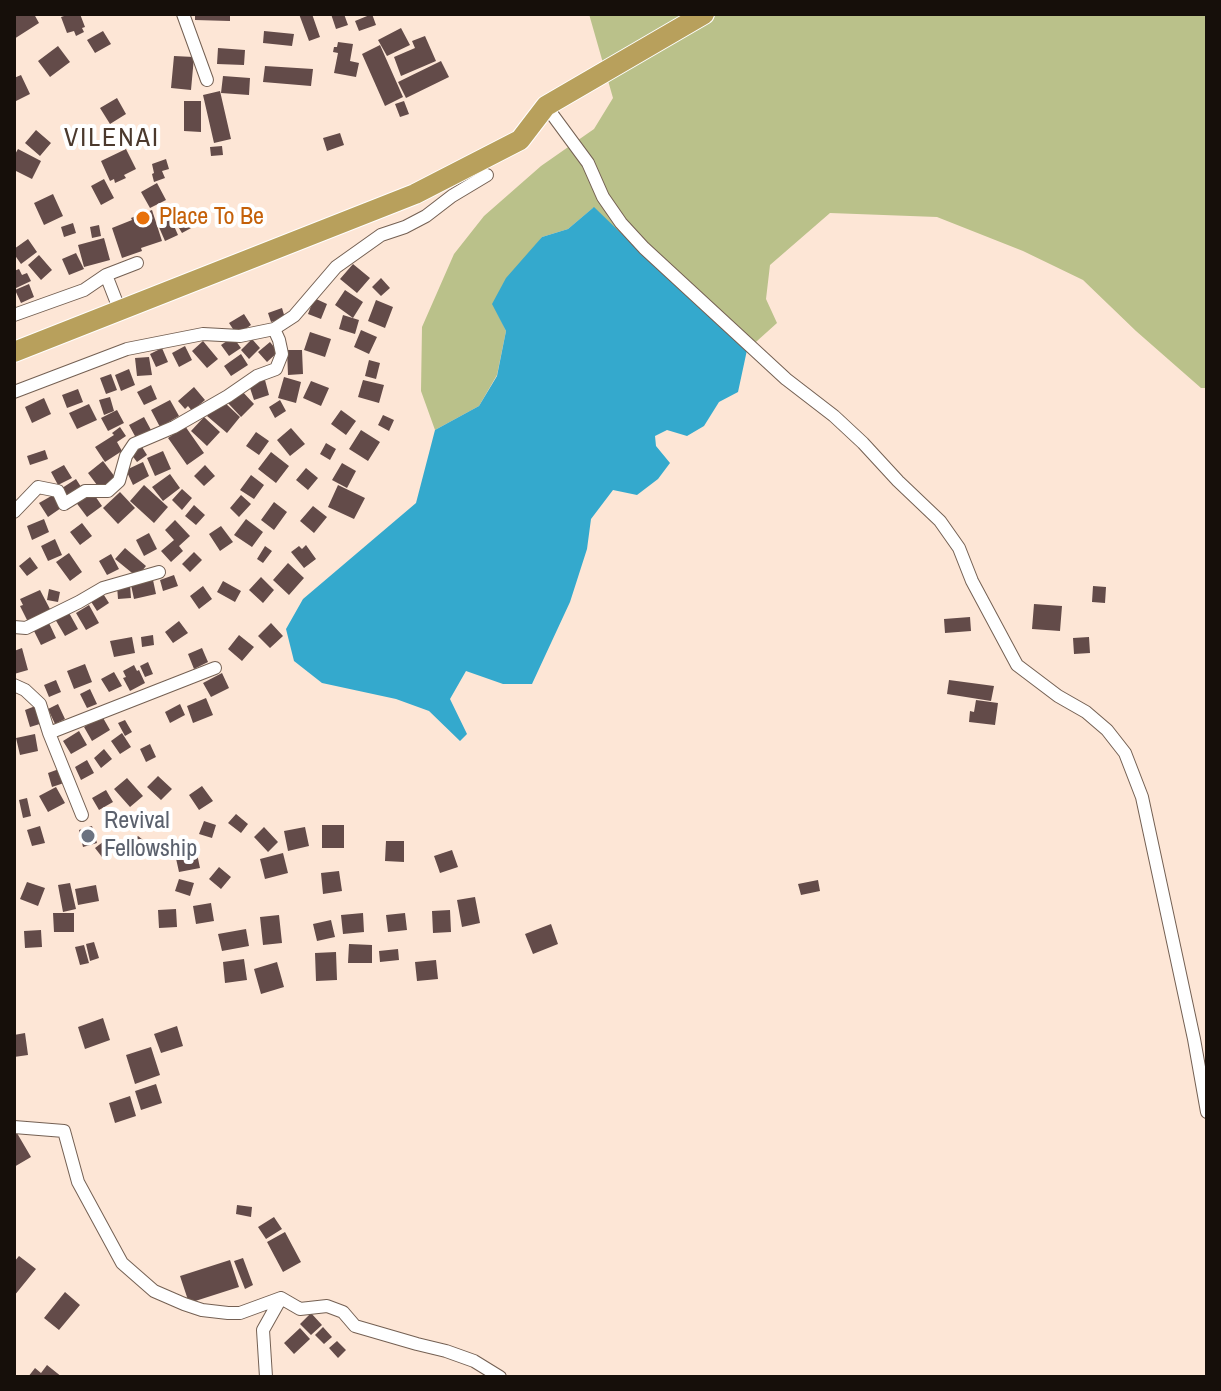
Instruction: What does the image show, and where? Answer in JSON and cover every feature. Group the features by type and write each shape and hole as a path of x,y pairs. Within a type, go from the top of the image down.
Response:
{"highway":[{"path":"14,352 415,194 520,140 546,106 704,14"}],"street":[{"path":"183,14 207,80"},
{"path":"546,106 588,163 603,197 621,223 786,379 863,443 940,521 959,548 972,581 1017,665 1058,696 1086,712 1107,730 1125,753 1142,797 1207,1112"},
{"path":"14,392 127,349 203,334 240,336 274,329 294,316 336,267 381,235 426,216 487,175"},
{"path":"14,315 84,290 106,275 137,263"},
{"path":"106,275 120,311"},
{"path":"14,512 38,487 58,491 64,504 85,491 108,491 119,481 126,456 134,444 174,427 257,376 276,369 282,354 274,329"},
{"path":"14,627 26,628 103,588 159,572"},
{"path":"49,733 215,668"},
{"path":"14,685 25,690 40,704 82,815"},
{"path":"14,1127 64,1131 78,1182 122,1263 154,1291 202,1310 228,1313 250,1310 281,1298"},
{"path":"266,1377 263,1330 281,1298"},
{"path":"281,1298 300,1309 327,1306 343,1312 355,1326 446,1351 474,1361 500,1377"}],"green space":[{"path":"589,14 1205,14 1207,388 1201,388 1083,280 1023,251 937,217 830,213 770,265 766,299 777,323 747,350 724,325 593,208 568,229 542,237 493,304 506,331 497,375 479,406 435,430 421,391 422,327 454,254 484,216 541,166 594,129 613,98"}],"water":[{"path":"594,207 660,271 724,325 747,350 738,392 719,402 704,426 687,436 667,430 655,436 656,446 670,463 658,479 637,495 613,490 591,519 587,549 570,602 532,684 503,684 466,671 450,699 467,734 460,741 429,711 396,699 322,683 294,661 286,629 303,599 416,503 435,430 479,406 497,376 506,331 492,304 506,278 542,237 568,229"}],"building":[{"path":"14,14 34,14 39,23 14,39"},
{"path":"80,14 85,27 82,28 84,32 76,36 74,31 67,33 61,17"},
{"path":"195,14 230,14 230,21 195,20"},
{"path":"299,14 312,14 320,37 309,41"},
{"path":"331,14 344,14 348,25 336,29"},
{"path":"372,14 376,25 359,31 355,21"},
{"path":"401,28 410,45 387,56 378,40"},
{"path":"103,31 111,44 95,53 87,40"},
{"path":"264,31 294,34 292,46 263,43"},
{"path":"425,36 436,61 401,76 394,57 415,48 412,41"},
{"path":"338,42 353,44 350,61 359,63 356,77 334,73 338,53 333,52"},
{"path":"380,45 403,97 385,106 362,54"},
{"path":"58,46 70,62 50,77 38,61"},
{"path":"218,48 245,50 244,65 217,64"},
{"path":"174,56 194,57 191,90 171,88"},
{"path":"441,61 449,77 406,98 398,82"},
{"path":"265,66 313,69 311,86 263,82"},
{"path":"21,75 30,94 14,102 14,78"},
{"path":"223,76 250,78 249,95 221,93"},
{"path":"220,91 231,139 214,143 203,95"},
{"path":"117,98 126,114 110,124 100,108"},
{"path":"184,101 201,101 201,132 184,131"},
{"path":"404,101 409,114 400,117 395,104"},
{"path":"36,130 51,143 40,156 25,143"},
{"path":"340,133 344,145 327,151 323,138"},
{"path":"222,146 223,155 211,156 210,147"},
{"path":"18,149 41,161 32,179 14,170 14,156"},
{"path":"126,149 136,169 124,175 126,178 115,183 114,179 110,181 101,161"},
{"path":"166,159 169,169 162,171 165,178 154,182 152,164"},
{"path":"104,179 114,198 101,205 91,186"},
{"path":"157,183 166,200 150,208 141,192"},
{"path":"53,194 63,216 44,225 34,203"},
{"path":"152,210 162,241 122,258 112,228"},
{"path":"190,211 196,219 190,222 193,227 182,233 174,220"},
{"path":"171,219 178,235 165,241 158,225"},
{"path":"73,223 76,233 64,237 61,227"},
{"path":"99,225 101,236 92,238 90,227"},
{"path":"104,238 110,260 84,267 78,245"},
{"path":"28,239 37,252 21,264 14,249"},
{"path":"76,253 84,269 69,275 62,259"},
{"path":"39,255 52,270 41,280 28,265"},
{"path":"353,264 370,278 357,293 340,279"},
{"path":"19,269 22,275 27,273 31,281 14,289 14,271"},
{"path":"381,278 390,288 381,296 372,287"},
{"path":"29,284 34,297 21,303 15,290"},
{"path":"345,290 363,302 353,318 335,305"},
{"path":"314,298 327,304 321,319 308,314"},
{"path":"376,300 393,307 385,328 368,321"},
{"path":"282,308 285,318 271,322 268,313"},
{"path":"244,314 251,325 237,335 229,323"},
{"path":"343,315 359,320 355,334 339,329"},
{"path":"361,330 377,337 369,354 354,347"},
{"path":"310,332 331,339 325,357 304,350"},
{"path":"233,337 241,348 229,356 221,345"},
{"path":"252,339 260,348 249,359 241,350"},
{"path":"203,341 218,359 207,368 192,351"},
{"path":"270,342 278,352 267,362 258,352"},
{"path":"185,346 192,360 179,367 172,353"},
{"path":"162,348 168,362 156,367 150,354"},
{"path":"287,350 302,350 303,374 288,375"},
{"path":"241,354 248,365 231,376 224,366"},
{"path":"149,357 152,375 137,376 135,358"},
{"path":"369,360 380,363 376,379 365,376"},
{"path":"129,369 135,385 121,391 115,375"},
{"path":"111,374 117,390 106,394 100,378"},
{"path":"284,377 301,382 296,403 278,398"},
{"path":"265,380 269,395 254,400 249,385"},
{"path":"363,380 384,385 379,403 358,397"},
{"path":"311,381 329,388 321,406 303,398"},
{"path":"151,385 157,399 144,405 137,392"},
{"path":"194,387 205,400 192,411 188,406 185,409 178,401"},
{"path":"78,389 83,402 67,408 62,395"},
{"path":"240,389 254,404 241,417 227,402"},
{"path":"110,397 114,411 104,415 99,400"},
{"path":"44,398 51,414 32,423 25,407"},
{"path":"170,400 179,416 160,427 151,410"},
{"path":"222,400 240,417 227,433 207,416"},
{"path":"280,400 286,411 275,418 269,407"},
{"path":"89,404 97,420 77,429 69,413"},
{"path":"117,410 124,423 108,431 101,418"},
{"path":"341,410 356,421 346,435 331,424"},
{"path":"383,415 394,420 389,431 378,425"},
{"path":"144,417 151,430 136,438 129,425"},
{"path":"204,417 220,432 207,446 191,431"},
{"path":"185,426 204,453 187,465 168,438"},
{"path":"120,427 126,436 117,442 122,451 105,462 95,447 114,435 112,433"},
{"path":"291,428 305,444 290,456 277,440"},
{"path":"361,430 380,442 368,461 349,449"},
{"path":"256,432 269,441 259,455 246,446"},
{"path":"326,443 336,449 330,460 320,454"},
{"path":"142,447 147,455 137,462 131,454"},
{"path":"45,450 48,459 30,465 27,456"},
{"path":"163,451 171,469 155,476 147,458"},
{"path":"271,452 289,466 276,483 258,469"},
{"path":"103,461 115,477 100,489 88,473"},
{"path":"143,462 149,476 133,485 126,470"},
{"path":"342,463 356,471 347,488 332,480"},
{"path":"64,465 72,478 58,485 51,472"},
{"path":"205,465 215,476 204,486 194,476"},
{"path":"306,468 318,478 308,490 296,480"},
{"path":"170,474 180,488 163,501 152,487"},
{"path":"251,475 264,485 254,499 240,490"},
{"path":"76,479 83,490 66,501 59,490"},
{"path":"144,485 168,507 154,523 130,501"},
{"path":"338,485 365,498 354,519 328,507"},
{"path":"182,489 192,498 182,510 172,500"},
{"path":"120,492 135,508 118,524 103,508"},
{"path":"93,493 102,506 87,517 75,501"},
{"path":"53,495 61,508 48,517 39,503"},
{"path":"241,495 251,504 239,517 230,508"},
{"path":"274,502 287,512 274,530 261,520"},
{"path":"194,505 205,515 196,525 185,516"},
{"path":"313,506 327,517 314,533 300,521"},
{"path":"44,519 49,532 32,540 27,526"},
{"path":"246,519 263,532 252,547 234,535"},
{"path":"175,520 190,536 179,546 183,551 171,562 161,551 174,540 165,530"},
{"path":"82,523 92,536 80,545 70,532"},
{"path":"221,526 233,542 220,551 209,534"},
{"path":"149,533 157,549 144,556 136,540"},
{"path":"55,539 62,555 48,561 41,546"},
{"path":"306,545 316,559 304,568 291,552"},
{"path":"265,546 272,551 263,563 257,559"},
{"path":"125,548 146,566 137,577 115,559"},
{"path":"194,552 202,560 190,572 182,564"},
{"path":"69,553 82,572 70,581 56,562"},
{"path":"111,554 119,569 107,575 99,561"},
{"path":"30,557 38,568 27,576 19,566"},
{"path":"288,563 304,578 289,595 273,580"},
{"path":"174,575 178,586 163,591 160,580"},
{"path":"261,577 274,590 263,603 249,590"},
{"path":"153,580 156,594 134,599 131,585"},
{"path":"223,581 241,591 235,602 217,592"},
{"path":"130,585 131,598 118,599 117,586"},
{"path":"203,586 212,599 199,609 190,596"},
{"path":"1093,586 1106,587 1105,603 1092,602"},
{"path":"49,589 60,592 58,602 47,600"},
{"path":"40,590 51,611 28,622 20,599"},
{"path":"102,592 109,603 97,611 90,600"},
{"path":"1034,604 1062,606 1060,631 1032,629"},
{"path":"89,605 99,623 86,630 76,613"},
{"path":"68,611 78,629 65,636 55,619"},
{"path":"970,617 971,631 945,633 944,619"},
{"path":"179,621 188,633 173,643 165,632"},
{"path":"49,623 56,638 41,645 34,631"},
{"path":"271,623 283,636 270,648 258,636"},
{"path":"153,635 154,645 142,647 141,637"},
{"path":"239,635 254,647 242,661 228,649"},
{"path":"132,637 135,653 114,657 110,641"},
{"path":"1089,637 1090,653 1074,654 1073,638"},
{"path":"22,648 28,670 14,674 14,651"},
{"path":"202,648 208,662 194,669 188,654"},
{"path":"148,662 153,674 145,677 140,666"},
{"path":"85,664 92,682 74,689 67,671"},
{"path":"134,665 145,683 130,691 123,671"},
{"path":"114,672 122,686 109,692 101,679"},
{"path":"222,673 229,688 211,697 203,683"},
{"path":"56,680 61,692 49,697 44,685"},
{"path":"949,680 994,686 991,701 947,694"},
{"path":"90,689 97,704 87,708 80,694"},
{"path":"206,698 213,715 193,723 187,706"},
{"path":"976,700 998,703 995,725 969,722"},
{"path":"58,704 65,719 55,724 48,709"},
{"path":"180,704 185,715 170,723 165,712"},
{"path":"38,705 43,723 30,727 25,710"},
{"path":"102,716 110,730 92,741 84,727"},
{"path":"125,720 132,732 125,736 118,723"},
{"path":"79,731 87,745 71,754 63,741"},
{"path":"122,733 131,747 120,754 111,741"},
{"path":"35,734 38,751 20,755 16,738"},
{"path":"150,744 156,757 146,762 140,749"},
{"path":"104,749 112,759 101,768 94,758"},
{"path":"87,760 94,773 81,780 75,767"},
{"path":"59,769 64,783 52,787 48,773"},
{"path":"158,776 172,789 161,800 147,787"},
{"path":"127,778 143,796 130,807 114,789"},
{"path":"202,786 213,801 199,810 189,795"},
{"path":"56,787 65,803 48,812 39,796"},
{"path":"106,790 113,802 99,810 92,798"},
{"path":"27,798 31,816 23,818 19,800"},
{"path":"236,814 248,824 241,833 228,823"},
{"path":"165,816 167,826 155,828 153,818"},
{"path":"204,821 216,825 212,838 199,834"},
{"path":"322,825 344,825 344,848 322,848"},
{"path":"40,826 45,843 32,846 27,830"},
{"name":"Revival Fellowship","path":"92,826 97,843 83,847 79,830"},
{"path":"264,827 278,842 268,852 254,837"},
{"path":"305,827 309,846 288,851 284,831"},
{"path":"138,836 152,847 142,859 129,847"},
{"path":"108,838 115,846 102,857 95,848"},
{"path":"386,841 404,841 404,862 385,861"},
{"path":"196,849 200,868 179,872 175,854"},
{"path":"452,850 458,867 440,873 434,856"},
{"path":"283,853 288,873 265,879 260,859"},
{"path":"219,867 231,877 221,889 209,879"},
{"path":"339,871 342,891 323,894 321,873"},
{"path":"179,879 194,883 190,896 175,891"},
{"path":"818,880 820,891 801,895 798,884"},
{"path":"27,882 45,888 38,906 20,899"},
{"path":"70,883 76,909 63,912 58,885"},
{"path":"96,885 99,901 78,905 75,889"},
{"path":"475,897 480,923 462,927 457,900"},
{"path":"211,903 214,921 196,924 193,906"},
{"path":"176,909 177,927 159,928 158,910"},
{"path":"450,910 451,932 433,933 432,911"},
{"path":"53,913 74,913 74,932 54,932"},
{"path":"363,913 364,932 343,934 341,915"},
{"path":"405,913 407,930 388,932 386,915"},
{"path":"279,915 282,943 263,945 260,917"},
{"path":"331,920 335,937 317,941 313,924"},
{"path":"551,924 558,944 533,954 525,934"},
{"path":"246,929 249,946 222,951 218,934"},
{"path":"41,930 42,947 25,948 24,931"},
{"path":"94,942 99,958 90,961 86,944"},
{"path":"349,944 372,945 372,963 348,963"},
{"path":"84,945 89,963 80,965 75,947"},
{"path":"398,949 399,960 380,962 379,951"},
{"path":"336,952 337,980 316,981 315,953"},
{"path":"244,959 247,980 225,983 223,962"},
{"path":"436,960 438,979 417,981 415,962"},
{"path":"277,962 284,987 261,994 254,969"},
{"path":"103,1018 110,1040 85,1049 78,1027"},
{"path":"177,1026 183,1046 161,1053 154,1034"},
{"path":"25,1033 28,1055 14,1057 14,1035"},
{"path":"151,1047 160,1075 135,1084 126,1055"},
{"path":"156,1084 162,1103 141,1110 135,1091"},
{"path":"130,1096 136,1116 115,1123 109,1103"},
{"path":"14,1128 31,1157 14,1167"},
{"path":"237,1205 252,1207 251,1217 236,1214"},
{"path":"274,1217 282,1229 266,1239 258,1227"},
{"path":"285,1232 301,1262 283,1272 267,1242"},
{"path":"19,1256 36,1269 14,1296 14,1262"},
{"path":"243,1258 253,1285 245,1289 234,1261"},
{"path":"230,1260 239,1287 189,1303 180,1276"},
{"path":"65,1292 80,1305 59,1330 44,1318"},
{"path":"311,1313 322,1325 311,1335 300,1324"},
{"path":"323,1327 332,1337 324,1344 315,1335"},
{"path":"300,1328 310,1339 294,1354 284,1343"},
{"path":"337,1341 346,1350 338,1358 329,1348"},
{"path":"47,1365 62,1377 28,1377 35,1368 41,1373"}],"place":[{"name":"Place To Be","path":"143,218"},
{"name":"Revival Fellowship","path":"88,836"}],"district":[{"name":"VILENAI","path":"112,139"}]}
